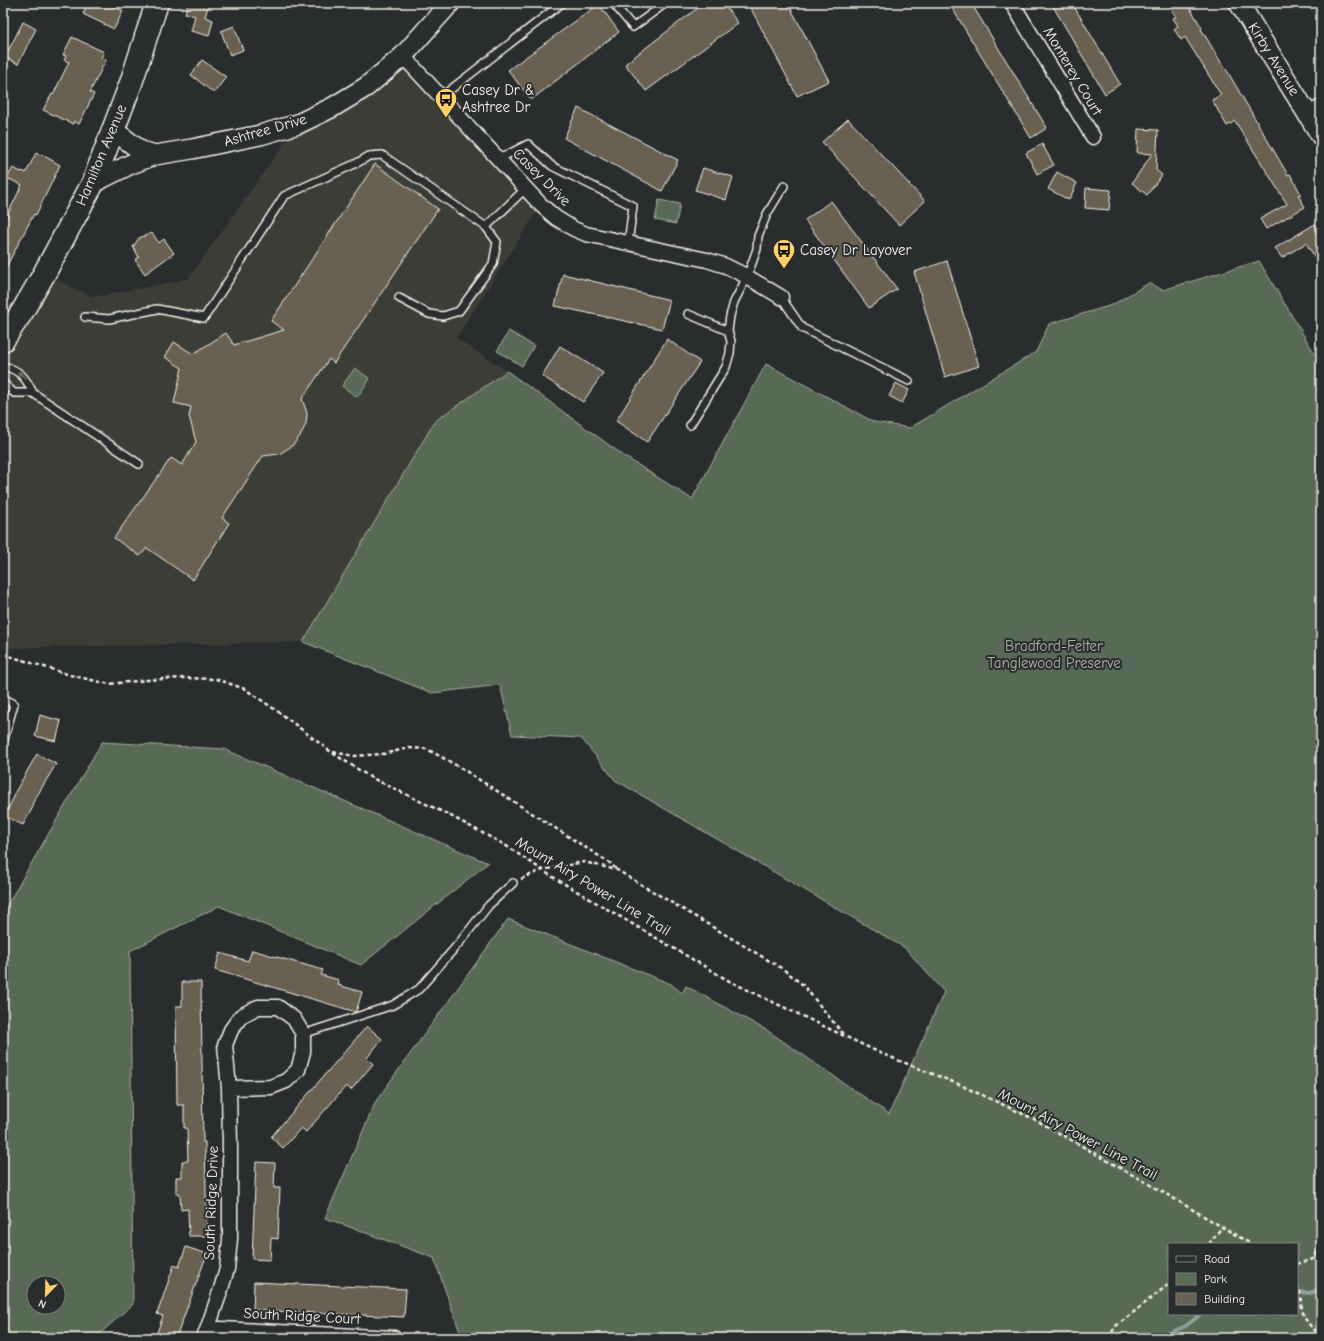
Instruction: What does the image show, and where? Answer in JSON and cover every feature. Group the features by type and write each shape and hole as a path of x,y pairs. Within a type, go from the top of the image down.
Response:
{"main road":[{"name":"Hamilton Avenue","path":"3,340 22,312 44,274 93,183 112,129 131,83 156,3"}],"street":[{"name":"Ashtree Drive","path":"93,183 132,164 156,155 260,135 298,124 333,107 366,86 404,56 450,3"},
{"name":"Monterey Court","path":"1012,3 1093,137"},
{"name":"Kirby Avenue","path":"1239,3 1315,111 1321,136"},
{"name":"Casey Drive","path":"404,56 541,205 556,218 574,228 599,237 707,260 726,266 781,297"},
{"path":"112,129 141,151 156,155"},
{"name":"South Ridge Drive","path":"205,1334 227,1269 230,1239 229,1088 225,1045 231,1030 241,1016 258,1008 278,1007 294,1019 303,1034"},
{"path":"229,1088 271,1087 286,1081 298,1070 303,1052 303,1034"},
{"name":"South Ridge Court","path":"205,1334 221,1329 395,1338"}],"lane":[{"path":"441,97 562,3"},
{"path":"613,3 633,27 666,3"},
{"path":"499,159 528,144 552,166 633,206 628,244"},
{"path":"85,317 109,319 157,309 204,318 284,196 357,163 369,156 382,155 486,227 497,242 493,264 459,311 443,316 429,314 399,298"},
{"path":"690,425 726,367 730,353 731,341 728,331 734,302 747,277 757,249 758,236 767,214 784,186"},
{"path":"486,227 526,188"},
{"path":"781,297 802,328 909,381"},
{"path":"688,314 728,331"},
{"path":"3,366 14,368 27,379 33,393"},
{"path":"3,383 14,392 33,393 139,464"},
{"path":"3,698 14,704 3,743"},
{"path":"303,1034 393,1005 419,989 460,942 489,905 513,883"}],"path":[{"name":"Mount Airy Power Line Trail","path":"3,654 70,675 109,684 182,678 216,679 245,689 280,713 331,752 370,777 447,814 505,845 542,870 731,982 880,1053 958,1084 1034,1119 1249,1243"},
{"name":"Mount Airy Power Line Trail","path":"331,752 354,756 383,754 409,748 428,749 560,830 610,863 617,870 783,969 803,985 845,1036"},
{"path":"513,883 542,870 584,862 617,870"},
{"path":"1210,1243 1222,1227"},
{"path":"1298,1264 1313,1259 1321,1248"},
{"path":"1108,1338 1116,1326 1168,1285"},
{"path":"1298,1286 1301,1292 1303,1313 1310,1327 1321,1335"}],"shaded area":[{"path":"403,56 541,205 456,338 507,371 435,421 303,642 3,648 3,340 44,274 93,297 188,279 298,124"}],"green space":[{"path":"659,200 680,204 676,224 655,220"},
{"name":"Bradford-Felter Tanglewood Preserve","path":"1259,261 1321,364 1321,1338 462,1338 434,1258 325,1218 376,1101 508,919 671,984 682,993 686,986 768,1031 889,1114 944,992 905,948 615,780 581,738 512,735 500,685 432,693 303,642 435,421 507,371 627,458 692,499 766,364 874,422 910,428 1036,352 1049,324 1112,305 1149,283 1163,290"},
{"path":"509,331 534,346 522,366 497,351"},
{"path":"355,368 370,379 357,397 342,386"},
{"path":"102,742 224,749 488,863 361,965 219,906 130,951 133,1304 95,1338 3,1338 3,912"}],"building":[{"path":"88,3 106,3 123,11 114,29 83,14"},
{"path":"188,3 209,3 205,17 213,20 209,36 191,31 195,16 185,13"},
{"path":"704,3 723,3 738,23 646,91 625,64"},
{"path":"748,3 788,3 829,81 797,96"},
{"path":"949,3 971,3 1047,128 1031,138"},
{"path":"1051,3 1072,3 1120,84 1105,94"},
{"path":"1168,3 1187,3 1288,175 1290,174 1301,194 1298,195 1305,207 1266,229 1260,219 1287,204 1235,121 1227,126 1212,100 1221,95 1185,37 1181,40 1174,29 1178,26 1173,18 1176,17"},
{"path":"599,4 619,32 531,100 508,70"},
{"path":"23,22 36,29 18,64 5,57"},
{"path":"234,26 243,50 230,55 221,31"},
{"path":"72,37 104,52 101,58 106,60 90,92 94,94 79,124 74,121 73,124 43,110 52,94 53,95 69,62 64,60 66,56 63,55"},
{"path":"202,60 226,77 214,93 191,75"},
{"path":"578,108 678,160 662,191 564,138"},
{"path":"848,119 925,201 899,225 822,142"},
{"path":"1138,129 1158,130 1156,170 1162,175 1147,195 1132,183 1152,154 1137,153"},
{"path":"1042,144 1054,165 1037,174 1026,153"},
{"path":"36,153 41,154 60,165 36,215 34,214 3,273 3,224 22,185 7,178 13,168 26,173"},
{"path":"375,164 438,209 334,363 329,359 302,399 307,413 306,424 300,436 292,446 279,454 263,456 222,518 229,523 193,580 147,548 140,556 114,538 171,458 182,465 196,442 189,416 191,407 174,403 182,368 165,357 174,342 193,354 226,333 234,345 284,330 271,321"},
{"path":"703,168 733,177 726,200 695,190"},
{"path":"1057,172 1077,183 1069,200 1048,189"},
{"path":"1086,188 1111,190 1109,210 1085,208"},
{"path":"831,201 897,289 869,308 805,220"},
{"path":"1315,224 1321,235 1321,267 1306,243 1282,258 1275,248"},
{"path":"152,233 159,243 164,239 174,253 145,274 135,260 139,257 133,247 139,238"},
{"path":"947,261 979,366 945,377 914,272"},
{"path":"563,274 670,300 662,329 555,306"},
{"path":"667,339 700,362 647,442 616,421"},
{"path":"560,346 603,373 583,402 542,376"},
{"path":"896,383 909,390 902,403 889,396"},
{"path":"40,715 61,721 56,741 35,736"},
{"path":"37,754 56,764 32,804 34,805 23,825 4,816 15,795 14,794"},
{"path":"252,950 323,970 321,975 339,980 338,985 362,992 356,1012 215,970 220,953 248,961"},
{"path":"182,982 201,982 203,1142 205,1142 207,1236 189,1236 188,1209 181,1210 180,1194 176,1194 176,1177 182,1177 182,1161 188,1161 187,1128 184,1128 184,1105 177,1105 176,1006 182,1006"},
{"path":"367,1026 382,1039 367,1058 373,1064 351,1090 346,1086 306,1132 301,1128 283,1148 271,1137"},
{"path":"256,1162 275,1163 274,1188 280,1188 278,1239 271,1238 270,1260 252,1259"},
{"path":"186,1247 207,1254 176,1338 155,1338 163,1316 157,1314 174,1265 179,1267"},
{"path":"254,1282 406,1289 404,1317 253,1310"}],"waterway":[{"path":"1298,1292 1310,1293 1321,1289"},
{"path":"1157,1338 1186,1326 1200,1315"}],"place":[{"name":"Casey Dr & Ashtree Dr","path":"446,118"},
{"name":"Casey Dr Layover","path":"784,270"}]}
